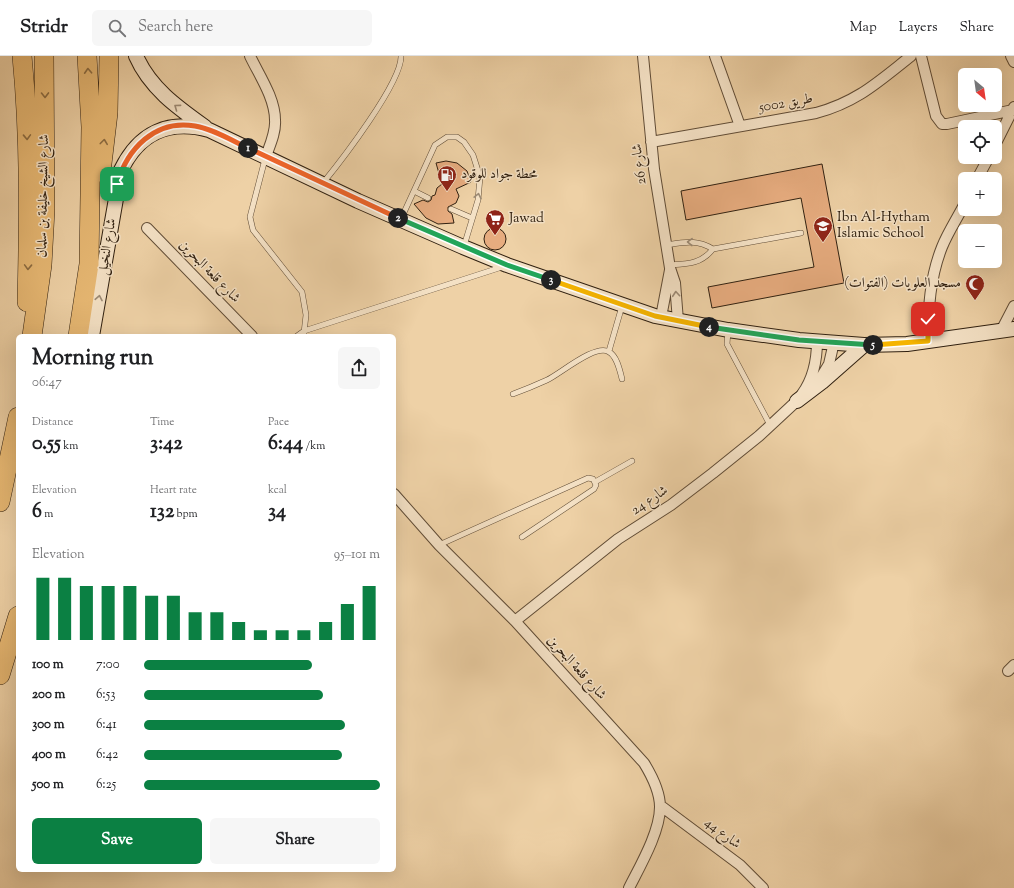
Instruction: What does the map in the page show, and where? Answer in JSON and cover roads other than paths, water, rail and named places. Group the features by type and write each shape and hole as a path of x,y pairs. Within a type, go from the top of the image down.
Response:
{"highway":[{"path":"22,56 26,91 30,212 26,334"},
{"name":"شارع الشيخ خليفة بن سلمان","path":"32,334 42,265 45,210 44,56"},
{"path":"87,56 91,127 89,264"},
{"path":"78,334 89,264 108,113 109,56"},
{"path":"0,502 16,426"},
{"path":"0,675 16,623"}],"street":[{"name":"شارع النخيل","path":"136,56 153,85 171,103 209,130"},
{"path":"250,56 274,107 276,120 274,133 266,156"},
{"name":"شارع 26","path":"643,56 656,183 670,266 675,283 678,321"},
{"path":"716,56 740,126"},
{"name":"طريق 5002","path":"651,142 816,113 835,108 853,100 869,90 911,56"},
{"path":"921,56 936,116 942,124 1013,109"},
{"path":"1011,56 1014,62"},
{"path":"1002,131 1013,109"},
{"name":"شارع النخيل","path":"92,334 117,184 128,157 137,145 149,135 163,129 178,126 194,126 209,130 401,220 507,265 661,317 728,330 864,345 928,341 1008,330"},
{"path":"928,341 929,300 937,264 943,246 958,216"},
{"name":"شارع قلعة البحرين","path":"147,228 250,334"},
{"name":"شارع 26","path":"661,317 670,266"},
{"path":"1008,330 1014,306"},
{"name":"شارع 24","path":"797,401 810,379 817,354 817,341"},
{"name":"شارع 24","path":"515,621 618,539 671,505 713,473 770,425 797,401 825,372 829,364 834,342"},
{"path":"797,401 822,382 864,345"},
{"name":"شارع قلعة البحرين","path":"396,496 439,545 515,621 644,763 656,788 660,806 659,818 653,836 629,888"},
{"name":"شارع 44","path":"660,806 740,865 763,888"}],"lane":[{"path":"322,184 352,146 390,87 398,70 401,56"},
{"path":"401,220 438,141 447,137 461,139 473,155 480,177 480,189 463,247"},
{"path":"266,156 250,217 253,230 302,292 306,316 304,334 507,265"},
{"path":"414,191 428,198"},
{"path":"451,208 472,218"},
{"path":"670,266 697,262 703,259 713,249 801,233"},
{"path":"666,244 692,241 699,242 713,249"},
{"path":"609,351 623,304"},
{"path":"728,330 726,337 727,344 770,425"},
{"path":"513,394 547,380 600,350 609,351 615,359 622,379"},
{"path":"595,482 632,461"},
{"path":"439,545 588,478 593,479 595,482"},
{"path":"522,537 594,489 596,485 595,482"}],"place":[{"name":"محطة جواد للوقود","path":"447,192"},
{"name":"Jawad","path":"495,236"},
{"name":"Ibn Al-Hytham Islamic School","path":"823,243"},
{"name":"مسجد العلويات (الفتوات)","path":"975,301"}]}
